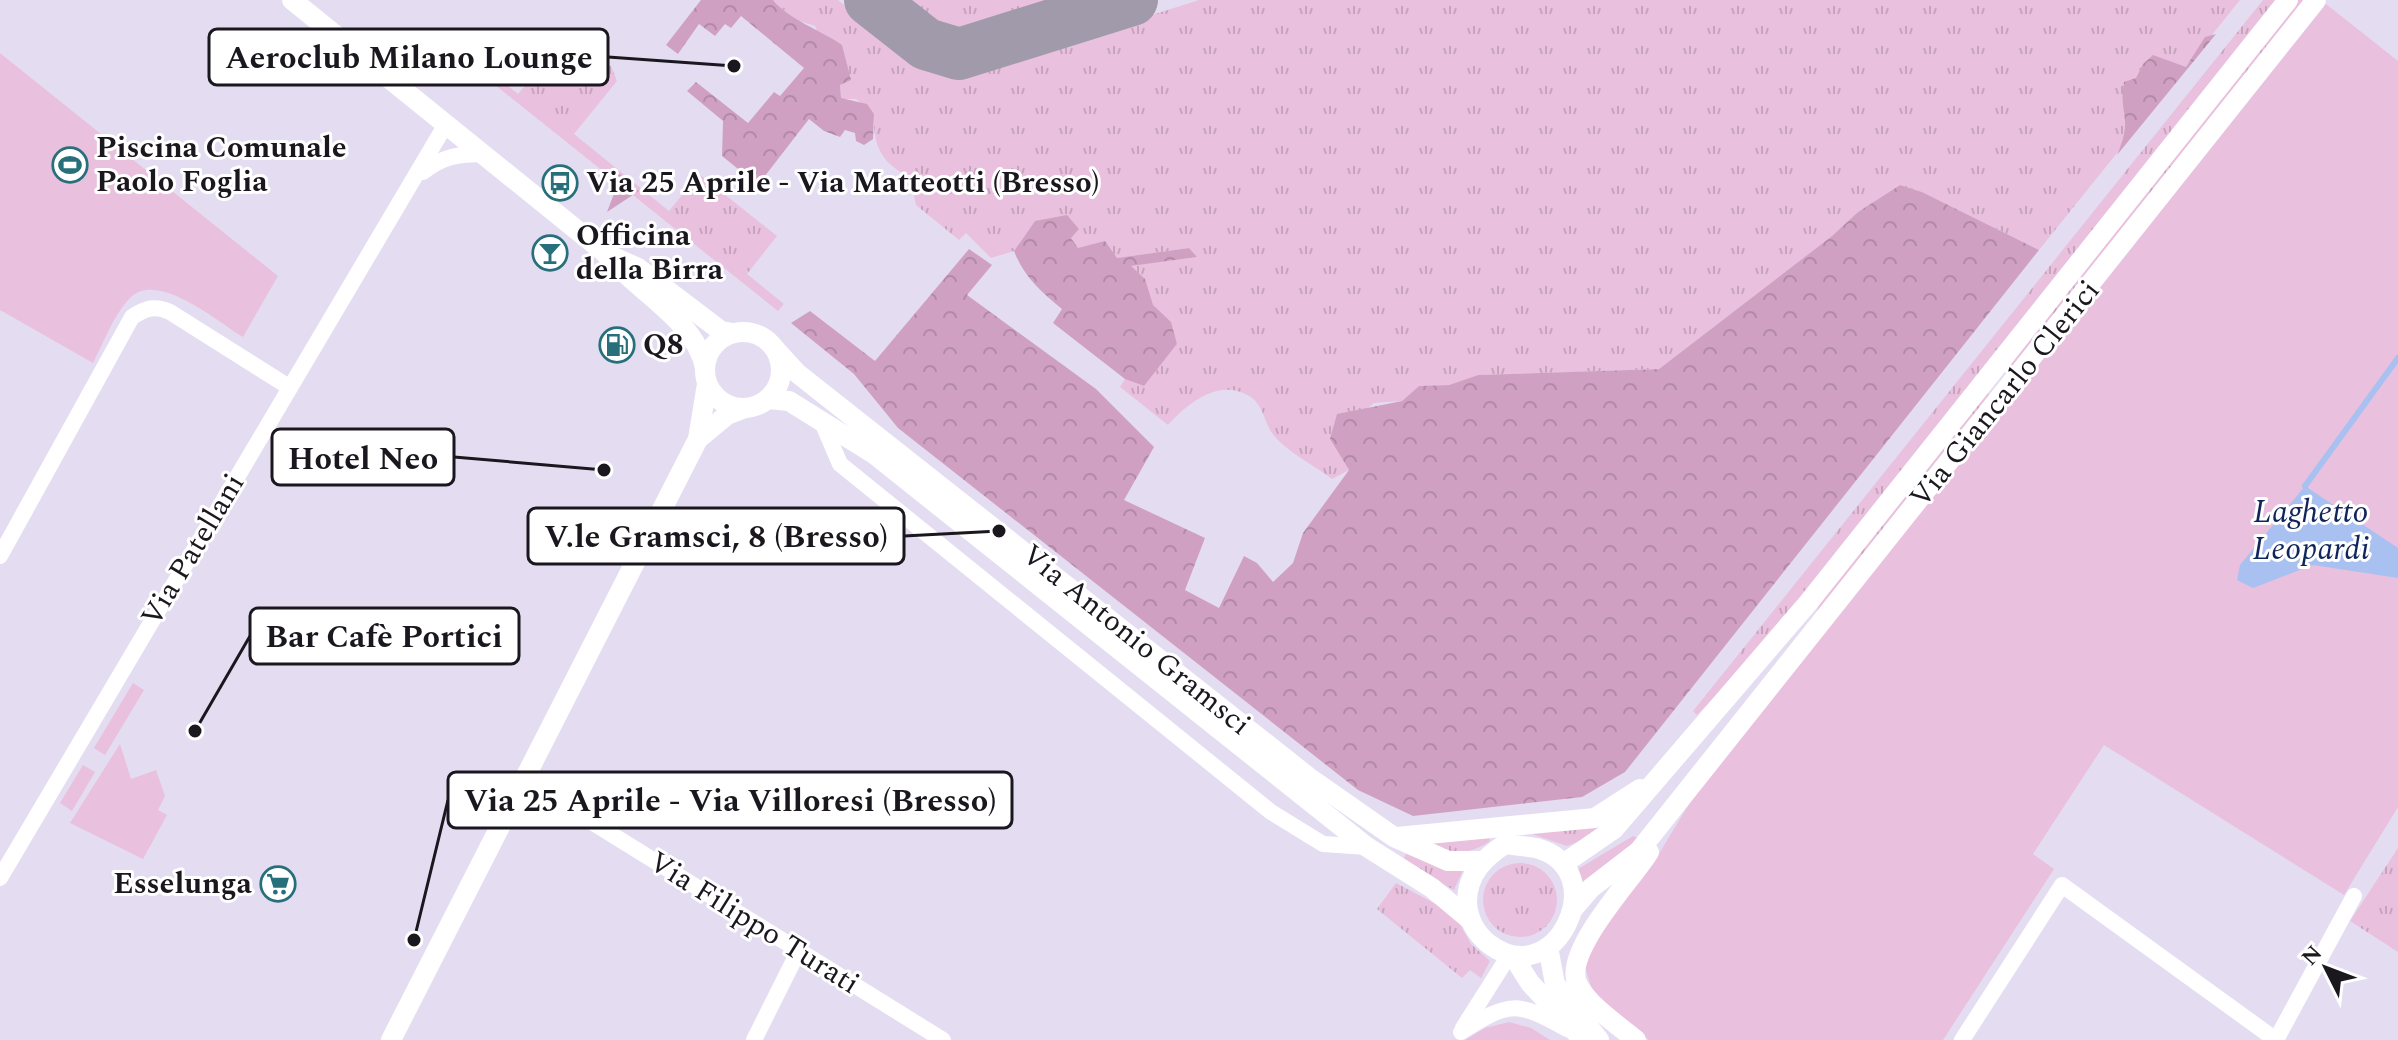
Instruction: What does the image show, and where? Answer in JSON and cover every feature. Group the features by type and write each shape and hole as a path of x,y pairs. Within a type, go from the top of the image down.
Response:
{"street":[{"path":"292,0 604,252 623,276 692,335 701,349 706,376 723,403 745,408"},
{"name":"Via Giancarlo Clerici","path":"1563,864 1614,829 1808,603 2288,0"},
{"name":"Via Giancarlo Clerici","path":"1573,909 1591,888 1639,851 2316,0"},
{"name":"Via Patellani","path":"0,878 446,124"},
{"name":"Via Patellani","path":"412,181 436,161 455,154 485,154"},
{"path":"604,252 638,268 721,331 752,333 775,349 781,375 768,399 727,415 698,439"},
{"path":"0,556 132,317 144,309 159,307 170,312 289,387"},
{"path":"391,1040 698,439 706,376 714,346 733,333"},
{"name":"Via Antonio Gramsci","path":"775,349 797,373 1311,779 1394,837 1448,861 1481,861"},
{"name":"Via Antonio Gramsci","path":"768,399 789,401 874,454 1367,847 1440,894 1468,918"},
{"name":"Via Antonio Gramsci","path":"822,422 830,435 831,451 840,464 1271,812 1323,844 1367,847"},
{"name":"Via Giancarlo Clerici","path":"1394,837 1595,818 1660,776"},
{"name":"Via Filippo Turati","path":"524,780 943,1040"},
{"name":"Via Giancarlo Clerici","path":"1636,1040 1599,1010 1577,983 1575,973 1588,936 1640,867 1690,785"},
{"path":"1511,956 1530,955 1548,947 1564,933 1573,909 1574,884 1563,864 1538,848 1505,844 1481,861 1467,893 1468,918 1486,941 1511,956 1530,983 1579,1037"},
{"path":"1962,1040 2062,885 2276,1040 2354,896"},
{"path":"1548,947 1555,984 1599,1040"},
{"path":"754,1040 798,952"},
{"path":"1458,1036 1511,956"},
{"path":"1458,1036 1497,1009 1529,1008 1579,1037"}],"green space":[{"path":"701,0 773,0 797,19 842,45 851,80 840,85 841,98 867,104 874,114 873,139 864,145 856,141 855,133 845,130 840,137 824,131 809,119 758,185 722,156 723,121 687,91 696,82 748,123 774,92 780,96 804,68 741,16 731,28 725,24 715,36 699,24 678,54 666,45"},
{"path":"773,0 838,0 929,70 970,73 1199,0 2240,0 2039,250 1922,192 1900,185 1858,212 1832,236 1659,369 1478,375 1449,385 1419,386 1402,401 1374,403 1330,439 1349,470 1332,479 1278,440 1257,403 1238,391 1215,391 1195,401 1168,425 1120,387 1125,379 1144,386 1177,344 1143,281 1130,266 1196,257 1189,248 1117,258 1078,248 1071,238 1035,221 1014,251 991,258 966,233 959,240 916,205 910,177 892,166 877,144 874,114 856,99 841,99 840,85 815,26 793,19"},
{"path":"905,0 1063,0 957,33 941,29"},
{"path":"2263,0 2283,0 1776,632 1697,715 1693,711"},
{"path":"2297,0 2310,0 2013,374 2005,368"},
{"path":"2326,4 2398,61 2398,807 2344,895 2104,745 2033,854 2054,869 1943,1040 1649,1040 1593,993 1584,964 1592,943 1660,852 1700,786"},
{"path":"569,33 611,66 617,81 574,134 669,211 699,174 777,236 747,274 784,304 778,311 475,69 484,66 518,94"},
{"path":"2216,34 2117,155 2125,124 2124,82 2136,78 2143,64 2153,55 2186,67 2205,37"},
{"name":"Piscina Comunale Paolo Foglia","path":"0,53 278,276 243,337 187,301 156,290 142,291 131,297 119,312 93,363 0,310"},
{"path":"620,174 639,191 607,212 615,191 609,183 611,176"},
{"path":"1900,185 1922,192 2039,250 1625,772 1582,797 1413,816 1358,790 898,428 854,374 791,323 810,311 875,361 969,249 992,265 967,295 1096,389 1154,447 1124,500 1205,538 1185,590 1219,608 1244,556 1257,563 1273,582 1293,563 1303,533 1349,470 1330,439 1337,414 1402,401 1419,386 1449,385 1478,375 1659,369 1832,236 1858,212"},
{"path":"1067,215 1079,229 1071,238 1078,248 1105,241 1117,258 1189,248 1197,257 1131,266 1145,279 1153,305 1171,322 1177,344 1144,386 1125,379 1053,323 1062,309 1034,283 1018,260 1014,251 1035,221"},
{"path":"1986,392 1993,397 1821,615 1817,611 1821,599"},
{"path":"133,683 144,690 105,755 94,748"},
{"path":"120,744 131,779 156,770 165,796 158,810 167,815 143,859 70,823"},
{"path":"83,765 95,772 72,811 60,803"},
{"path":"1622,812 1595,835 1567,846 1532,834"},
{"path":"1633,836 1638,838 1637,843 1584,883 1578,869"},
{"path":"1489,837 1490,841 1464,852 1447,852 1419,845"},
{"path":"2398,848 2398,952 2350,921"},
{"path":"1406,854 1446,868 1464,868 1454,890 1402,862"},
{"path":"1513,863 1527,863 1541,869 1551,879 1557,900 1551,921 1541,931 1527,937 1513,937 1499,931 1489,921 1483,907 1483,893 1489,879 1499,869"},
{"path":"1396,883 1449,911 1457,919 1471,944 1490,961 1481,978 1470,970 1462,978 1377,909"},
{"path":"1509,1022 1531,1028 1550,1040 1465,1040 1485,1028"}],"water":[{"name":"Laghetto Leopardi","path":"2305,486 2398,548 2398,578 2313,565 2253,588 2237,580 2240,565"}],"waterway":[{"path":"2305,486 2398,358"}],"taxiway":[{"path":"870,0 926,44 959,54 1132,0"}],"place":[{"name":"Aeroclub Milano Lounge","path":"734,66"},
{"name":"Piscina Comunale Paolo Foglia","path":"70,165"},
{"name":"Via 25 Aprile - Via Matteotti (Bresso)","path":"560,183"},
{"name":"Officina della Birra","path":"550,253"},
{"name":"Q8","path":"617,345"},
{"name":"Hotel Neo","path":"604,470"},
{"name":"V.le Gramsci, 8 (Bresso)","path":"999,531"},
{"name":"Bar Cafè Portici","path":"195,731"},
{"name":"Esselunga","path":"278,884"},
{"name":"Via 25 Aprile - Via Villoresi (Bresso)","path":"414,940"}]}
